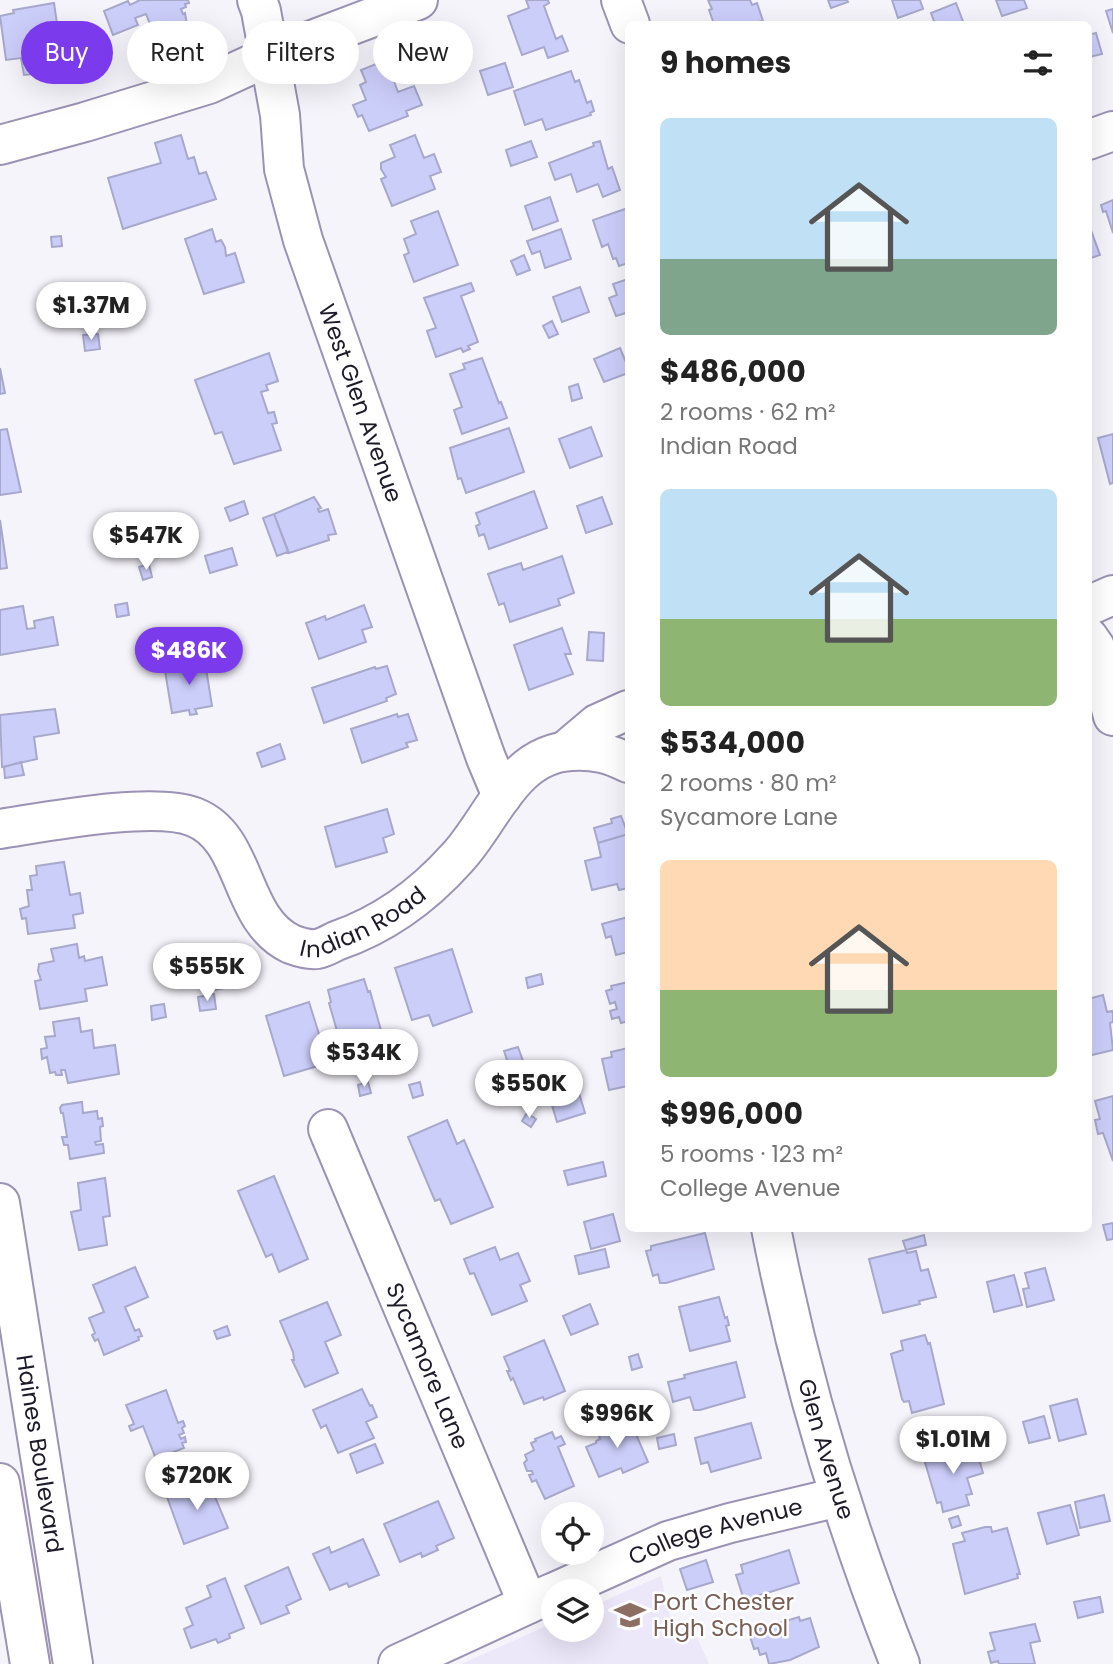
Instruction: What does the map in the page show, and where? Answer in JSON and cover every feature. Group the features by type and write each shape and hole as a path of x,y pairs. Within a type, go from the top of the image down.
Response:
{"street":[{"name":"West Glen Avenue","path":"257,0 262,21"},
{"path":"359,22 418,0"},
{"path":"621,0 629,21"},
{"path":"0,145 209,84 242,69"},
{"name":"West Glen Avenue","path":"275,84 285,169 303,240 486,758 502,796"},
{"path":"1092,139 1113,131"},
{"path":"1092,604 1113,595"},
{"path":"1092,643 1113,716"},
{"name":"Indian Road","path":"565,751 597,724 625,711"},
{"name":"Indian Road","path":"0,829 94,815 153,812 191,816 209,824 221,838 257,912 274,933 302,948 317,949 359,933 416,898 459,857 523,771 542,757 565,751 591,750 625,762"},
{"name":"Sycamore Lane","path":"328,1129 541,1585"},
{"name":"Haines Boulevard","path":"0,1203 72,1664"},
{"name":"Glen Avenue","path":"772,1232 784,1297 839,1497 900,1664"},
{"name":"Haines Boulevard","path":"0,1483 30,1664"},
{"name":"College Avenue","path":"584,1579 668,1541 839,1497"},
{"name":"College Avenue","path":"398,1664 541,1598"}],"shaded area":[{"name":"Port Chester High School","path":"661,1576 675,1640 697,1637 709,1664 461,1664 541,1628 541,1642 604,1642 604,1601"}],"building":[{"path":"140,0 188,0 186,7 181,9 186,21 149,21 146,14 135,18 136,21 127,21 127,29 113,35 113,21 108,21 104,11 128,1 130,5"},
{"path":"526,0 548,0 549,3 544,6 556,39 562,36 568,51 548,58 544,47 522,55 508,16 529,8"},
{"path":"708,0 750,0 752,5 757,3 763,21 713,21 709,10 712,9"},
{"path":"828,0 847,0 848,2 831,8"},
{"path":"892,0 920,0 923,9 898,18"},
{"path":"996,0 1024,0 1027,8 1002,16"},
{"path":"54,3 57,21 21,21 21,58 6,60 0,16 14,13 13,10"},
{"path":"956,3 963,21 934,21 931,13"},
{"path":"1113,9 1113,33 1106,11"},
{"path":"1096,33 1102,54 1092,56 1092,34"},
{"path":"505,63 513,87 488,95 480,71"},
{"path":"373,65 373,84 395,84 398,92 414,86 422,105 406,111 408,116 369,131 362,115 358,117 353,105 366,100 360,85 366,82 361,70"},
{"path":"571,71 575,82 579,80 587,103 591,101 594,111 591,115 546,130 542,119 525,125 514,91"},
{"path":"181,135 188,159 194,157 199,174 206,172 216,199 123,229 108,178 161,163 155,143"},
{"path":"415,135 424,158 434,154 441,172 430,176 435,189 392,206 381,179 386,177 381,163 395,157 390,145"},
{"path":"531,141 537,157 511,166 506,150"},
{"path":"600,141 608,169 612,167 620,190 603,197 598,184 577,192 571,174 555,180 549,163 594,146 593,143"},
{"path":"550,197 558,221 533,230 525,206"},
{"path":"1113,200 1113,233 1106,211 1103,212 1101,205"},
{"path":"625,209 625,264 619,266 616,258 613,259 608,244 602,247 593,220"},
{"path":"438,211 458,265 414,282 404,255 409,253 404,239 416,234 411,221"},
{"path":"212,229 216,242 221,240 225,247 226,256 235,253 244,282 204,294 185,239"},
{"path":"561,229 571,259 545,268 540,251 532,254 527,241"},
{"path":"1092,233 1100,255 1092,258"},
{"path":"61,236 62,246 52,247 51,237"},
{"path":"524,255 530,270 517,275 511,261"},
{"path":"625,280 625,313 616,316 609,298 617,295 613,284"},
{"path":"471,283 474,291 461,296 478,342 468,346 470,349 463,352 461,348 436,357 427,331 436,328 424,298"},
{"path":"580,287 589,312 562,322 553,297"},
{"path":"552,321 558,334 549,338 543,326"},
{"path":"98,334 100,349 85,351 83,335"},
{"path":"620,348 625,360 625,374 604,382 594,359"},
{"path":"269,353 278,381 266,385 268,390 261,392 268,413 274,412 277,423 272,424 281,450 234,464 222,432 215,434 195,380"},
{"path":"482,358 507,418 462,434 454,410 462,407 450,374 465,369 463,364"},
{"path":"0,368 5,393 0,394"},
{"path":"578,384 582,398 572,401 569,387"},
{"path":"591,427 602,456 570,468 559,439"},
{"path":"509,428 524,472 466,493 461,478 458,479 450,448"},
{"path":"7,429 21,492 0,495 0,430"},
{"path":"1113,434 1113,483 1110,484 1098,438"},
{"path":"534,491 547,528 489,549 484,534 479,536 476,526 480,524 476,513"},
{"path":"314,497 321,508 318,509 319,512 328,509 336,534 328,535 329,540 289,553 274,514"},
{"path":"602,497 612,524 586,533 577,506"},
{"path":"244,501 248,514 230,521 225,508"},
{"path":"274,514 288,552 277,556 263,518"},
{"path":"0,520 7,568 0,569"},
{"path":"232,548 237,565 210,573 205,556"},
{"path":"562,556 574,593 558,599 560,605 510,622 504,603 499,605 488,574 521,563 523,570"},
{"path":"149,564 152,577 143,580 139,567"},
{"path":"127,603 129,615 117,617 115,605"},
{"path":"364,605 372,627 362,630 366,642 319,659 306,623 325,616 326,620"},
{"path":"23,606 27,629 35,628 34,621 53,617 58,645 0,655 0,610"},
{"path":"562,628 571,654 565,654 573,674 529,690 514,645"},
{"path":"589,632 604,633 603,661 587,660"},
{"path":"163,651 165,661 145,665 143,655"},
{"path":"204,656 212,706 195,709 197,714 190,715 189,710 172,713 165,671 187,667 186,660"},
{"path":"387,666 396,694 386,698 387,701 324,723 312,688 375,667"},
{"path":"55,709 59,733 34,737 37,759 2,767 0,715"},
{"path":"397,714 398,717 408,714 417,740 406,743 408,747 362,763 351,729"},
{"path":"280,744 285,759 262,767 257,753"},
{"path":"21,762 24,775 5,778 4,767"},
{"path":"387,809 394,834 383,838 387,852 336,867 325,827"},
{"path":"621,816 625,835 598,843 594,828 612,823 611,819"},
{"path":"625,835 625,889 619,890 617,884 592,890 585,861 601,857 598,843"},
{"path":"64,862 70,895 80,893 83,913 73,915 75,928 28,934 26,918 22,919 20,909 29,906 27,890 32,890 30,876 37,875 36,866"},
{"path":"625,918 625,953 616,955 611,936 606,938 602,924"},
{"path":"77,944 79,958 84,956 85,961 102,957 107,985 85,989 87,1001 40,1009 35,981 41,980 39,964 54,961 51,949"},
{"path":"452,949 472,1012 433,1026 429,1015 412,1020 395,968"},
{"path":"541,974 543,984 528,988 526,978"},
{"path":"224,978 225,988 212,990 210,980"},
{"path":"364,979 384,1041 343,1052 328,990"},
{"path":"625,983 625,1022 621,1023 619,1017 612,1019 610,1011 617,1009 615,1002 610,1004 606,991 612,989 611,986"},
{"path":"214,994 216,1009 200,1011 198,997"},
{"path":"1103,995 1107,1012 1112,1011 1113,1022 1110,1023 1113,1050 1092,1055 1092,998"},
{"path":"309,1002 328,1063 284,1076 266,1016"},
{"path":"164,1004 166,1017 152,1020 151,1006"},
{"path":"79,1018 81,1032 92,1030 94,1048 115,1045 119,1074 68,1083 65,1070 61,1070 62,1075 50,1073 47,1057 42,1059 41,1049 47,1048 45,1037 55,1036 53,1022"},
{"path":"518,1047 523,1061 509,1066 504,1051"},
{"path":"625,1049 625,1087 609,1090 602,1059 612,1057 611,1052"},
{"path":"501,1080 505,1099 490,1102 486,1084"},
{"path":"368,1082 371,1093 360,1096 358,1085"},
{"path":"420,1082 423,1095 413,1098 409,1085"},
{"path":"579,1093 585,1113 557,1122 551,1102"},
{"path":"1113,1096 1113,1161 1103,1133 1098,1134 1095,1120 1100,1119 1095,1101"},
{"path":"82,1102 83,1113 97,1111 98,1119 102,1118 101,1141 95,1142 96,1145 103,1144 104,1153 70,1159 68,1145 64,1145 62,1137 67,1137 60,1108 62,1105"},
{"path":"527,1113 536,1119 531,1127 522,1121"},
{"path":"447,1120 457,1144 464,1140 493,1207 451,1224 440,1199 435,1201 408,1137"},
{"path":"603,1162 606,1176 568,1185 564,1171"},
{"path":"274,1176 308,1259 279,1272 272,1254 266,1257 238,1191"},
{"path":"105,1178 110,1216 103,1217 107,1245 79,1250 71,1212 81,1210 78,1183"},
{"path":"613,1214 620,1241 591,1249 584,1222"},
{"path":"1113,1223 1113,1239 1107,1240 1103,1225"},
{"path":"705,1233 714,1269 666,1283 660,1283 658,1274 653,1276 646,1251 651,1250 651,1246"},
{"path":"924,1235 926,1245 906,1250 903,1241"},
{"path":"495,1247 500,1260 518,1253 530,1281 520,1285 527,1301 492,1315 474,1273 470,1274 464,1259"},
{"path":"605,1249 609,1267 579,1274 575,1256"},
{"path":"906,1250 907,1253 916,1251 921,1271 928,1269 936,1297 883,1313 869,1259"},
{"path":"135,1267 148,1297 125,1307 135,1331 139,1329 142,1336 138,1337 139,1340 104,1355 98,1339 95,1341 92,1335 95,1333 89,1318 104,1312 93,1285"},
{"path":"1045,1268 1054,1300 1027,1307 1023,1289 1029,1288 1025,1273"},
{"path":"1014,1275 1022,1305 994,1312 987,1282"},
{"path":"719,1297 729,1325 726,1326 730,1341 690,1351 679,1307"},
{"path":"327,1302 341,1335 325,1342 338,1373 305,1387 292,1360 293,1352 280,1321"},
{"path":"590,1304 598,1324 571,1335 563,1316"},
{"path":"227,1326 230,1335 217,1339 214,1331"},
{"path":"925,1335 928,1344 930,1343 944,1404 912,1413 909,1401 904,1402 902,1399 891,1354 903,1350 901,1341"},
{"path":"544,1340 565,1391 544,1400 543,1397 524,1404 513,1378 511,1380 507,1371 510,1371 504,1357"},
{"path":"638,1354 642,1367 632,1370 629,1357"},
{"path":"736,1362 745,1397 700,1410 694,1410 690,1397 673,1402 668,1382 685,1378 684,1375"},
{"path":"362,1389 377,1417 366,1422 374,1438 338,1453 326,1425 321,1428 313,1410"},
{"path":"166,1390 178,1423 183,1421 185,1426 182,1428 184,1433 179,1435 181,1439 185,1437 186,1442 182,1443 184,1448 156,1459 143,1426 131,1431 129,1426 134,1424 126,1405"},
{"path":"1077,1399 1086,1434 1059,1441 1050,1406"},
{"path":"1044,1416 1050,1438 1029,1443 1023,1422"},
{"path":"629,1418 648,1462 623,1473 621,1468 599,1477 586,1447 596,1443 600,1439 599,1436 615,1430 613,1425"},
{"path":"751,1423 761,1458 711,1472 708,1462 701,1464 695,1438"},
{"path":"552,1432 555,1439 561,1436 565,1444 558,1447 574,1486 545,1499 536,1480 532,1482 529,1475 533,1474 532,1471 527,1471 524,1463 527,1460 525,1455 534,1450 531,1443"},
{"path":"674,1434 676,1445 659,1449 657,1438"},
{"path":"375,1444 383,1463 357,1473 350,1454"},
{"path":"975,1445 983,1473 967,1478 972,1494 966,1495 969,1505 943,1512 941,1502 937,1503 924,1459"},
{"path":"208,1480 228,1528 184,1544 167,1497"},
{"path":"1104,1495 1110,1521 1080,1528 1075,1502"},
{"path":"438,1501 454,1538 436,1546 438,1550 422,1557 421,1553 400,1562 384,1524"},
{"path":"1070,1505 1079,1535 1047,1544 1038,1513"},
{"path":"958,1516 961,1525 952,1528 949,1519"},
{"path":"991,1527 992,1532 1007,1528 1020,1574 1017,1574 1018,1578 965,1594 953,1544 965,1541 962,1533"},
{"path":"363,1539 379,1575 349,1587 347,1583 330,1590 313,1554 329,1547 331,1553"},
{"path":"789,1550 799,1583 744,1600 736,1575 743,1573 741,1565"},
{"path":"706,1560 713,1582 687,1590 680,1569"},
{"path":"288,1567 301,1599 286,1606 289,1613 261,1624 245,1586"},
{"path":"225,1578 244,1628 229,1634 230,1638 218,1643 216,1639 191,1648 184,1629 193,1625 186,1608 211,1597 207,1586"},
{"path":"1100,1597 1103,1612 1078,1618 1074,1602"},
{"path":"799,1617 800,1621 810,1618 819,1647 790,1660 769,1664 766,1653 760,1655 758,1648 754,1649 750,1636 760,1632 759,1629"},
{"path":"1035,1624 1040,1641 1030,1643 1035,1664 999,1664 998,1661 991,1663 988,1652 995,1650 990,1633"}],"place":[{"name":"Port Chester High School","path":"630,1615"}]}
